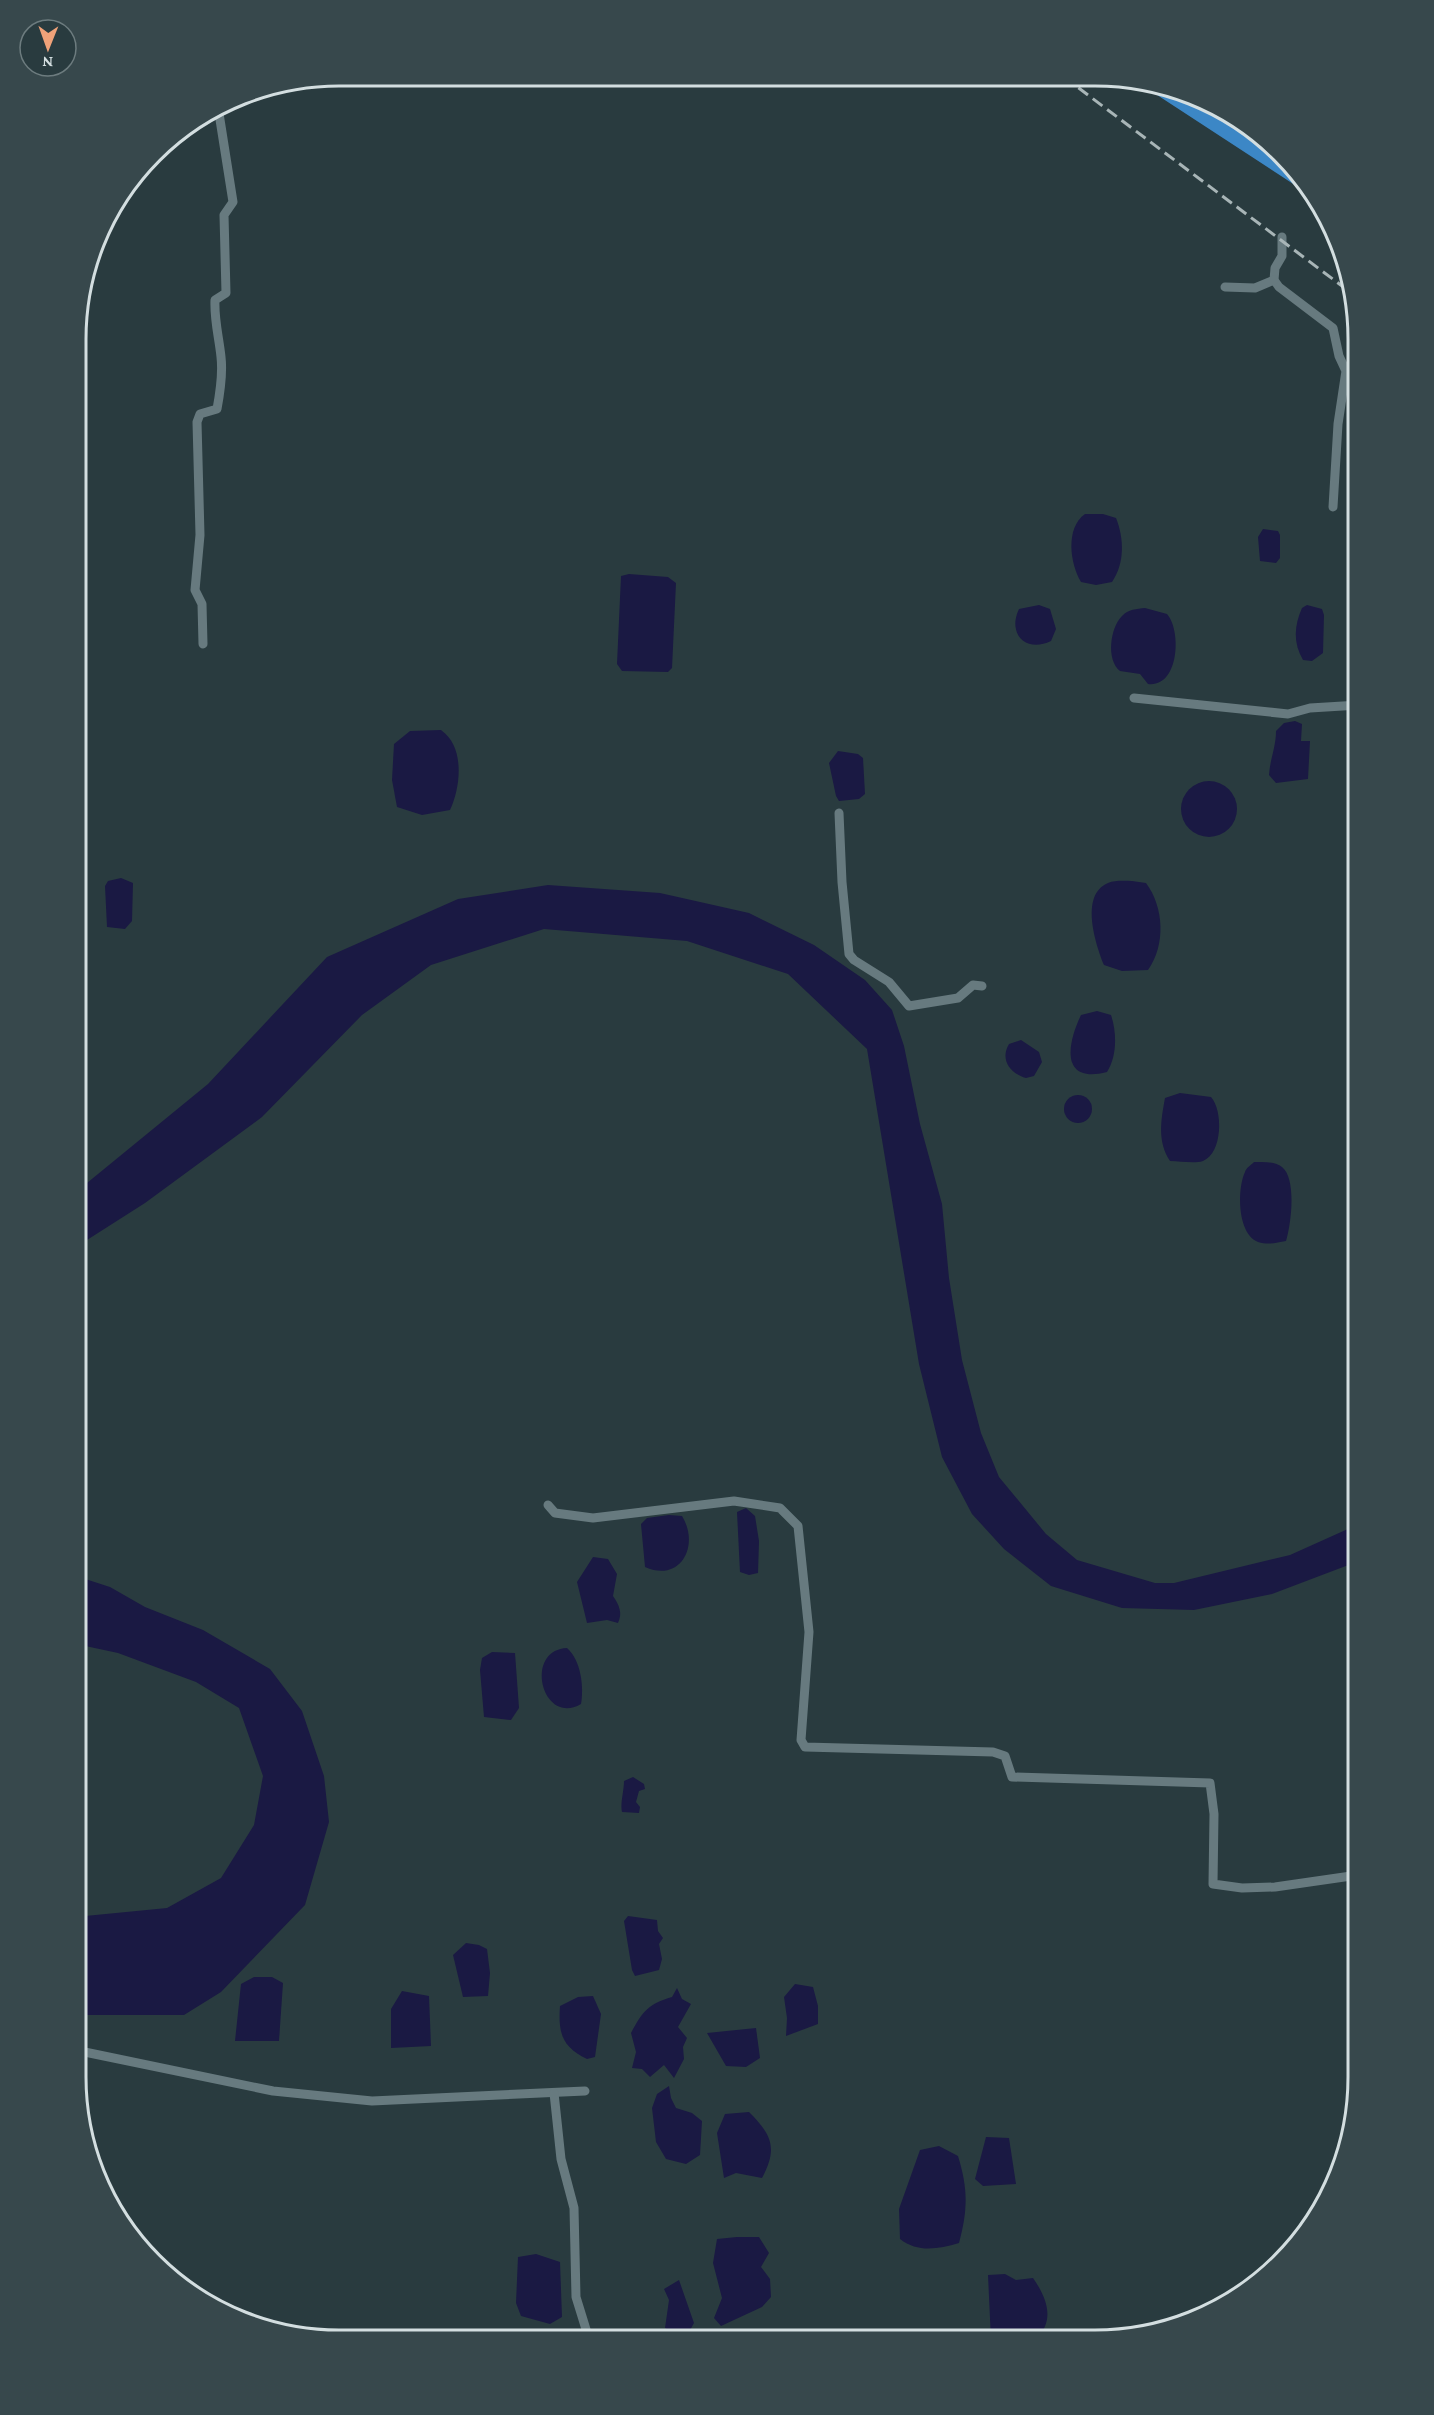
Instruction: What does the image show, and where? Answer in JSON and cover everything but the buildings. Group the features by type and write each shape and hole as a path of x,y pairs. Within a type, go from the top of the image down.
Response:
{"highway":[{"path":"1179,100 1281,167"}],"street":[{"path":"203,644 202,604 195,590 200,535 197,422 200,414 217,409 220,394 221,357 214,321 214,300 226,293 224,215 233,202 219,115"},
{"path":"1282,237 1282,256 1275,268 1274,280 1279,288 1333,328 1339,356 1346,371 1338,424 1333,507"},
{"path":"1225,287 1255,288 1274,280"},
{"path":"1134,698 1288,714 1310,708 1348,706"},
{"path":"839,813 844,910 849,954 854,960 889,982 909,1006 958,998 973,985 982,986"},
{"path":"548,1505 555,1513 593,1518 734,1501 780,1508 798,1526 809,1632 801,1740 805,1747 993,1752 1005,1756 1012,1777 1210,1783 1214,1814 1213,1884 1242,1888 1275,1887 1348,1877"},
{"path":"86,2052 273,2091 372,2101 585,2091"},
{"path":"554,2092 561,2159 574,2208 576,2297 586,2330"}],"shaded area":[{"path":"1085,514 1103,514 1116,518 1121,534 1122,550 1119,567 1112,582 1096,585 1081,582 1077,574 1072,556 1072,537 1074,528"},
{"path":"1263,529 1278,531 1280,535 1280,558 1276,563 1260,561 1258,537"},
{"path":"629,574 668,577 676,583 672,668 668,672 622,671 617,664 621,576"},
{"path":"1039,605 1050,609 1056,629 1051,641 1034,645 1021,639 1017,633 1016,618 1019,609"},
{"path":"1307,605 1322,609 1324,615 1323,653 1312,661 1303,660 1296,641 1299,615 1302,608"},
{"path":"1145,608 1167,614 1175,633 1175,657 1172,668 1158,683 1148,684 1140,674 1120,671 1111,652 1112,636 1118,621 1130,611"},
{"path":"1295,721 1302,724 1301,741 1310,741 1308,779 1276,783 1269,775 1276,731 1284,723"},
{"path":"441,730 454,746 459,767 457,790 450,810 422,815 397,807 392,780 394,744 410,731"},
{"path":"838,751 858,754 863,758 865,794 859,799 839,801 836,796 829,763"},
{"path":"1203,781 1215,781 1225,785 1233,793 1237,809 1233,825 1225,833 1215,837 1203,837 1193,833 1185,825 1181,815 1181,803 1185,793 1193,785"},
{"path":"121,878 133,883 132,921 125,929 107,927 105,886 108,881"},
{"path":"1132,881 1146,883 1152,893 1159,914 1160,938 1154,960 1148,970 1122,971 1104,965 1094,933 1092,909 1099,889 1108,883"},
{"path":"548,885 660,893 749,913 814,945 865,980 892,1010 904,1046 920,1124 942,1204 949,1278 962,1360 981,1433 999,1477 1046,1534 1077,1560 1155,1583 1174,1583 1290,1555 1348,1529 1348,1565 1272,1594 1194,1610 1122,1608 1051,1586 1004,1549 972,1514 942,1457 919,1364 867,1049 788,974 687,941 544,929 431,965 362,1015 262,1117 145,1203 86,1241 86,1184 208,1084 327,957 458,899"},
{"path":"1097,1011 1111,1015 1115,1044 1113,1059 1107,1072 1092,1074 1081,1072 1074,1067 1071,1049 1081,1015"},
{"path":"1021,1040 1039,1052 1042,1062 1034,1076 1026,1078 1011,1069 1005,1055 1009,1044"},
{"path":"1180,1093 1211,1097 1218,1111 1217,1141 1210,1156 1203,1161 1170,1161 1163,1146 1161,1122 1165,1098"},
{"path":"1078,1095 1088,1099 1092,1109 1088,1119 1078,1123 1068,1119 1064,1109 1068,1099"},
{"path":"1254,1162 1276,1164 1287,1173 1290,1181 1291,1202 1290,1224 1286,1241 1269,1244 1258,1242 1246,1230 1240,1200 1242,1180 1247,1168"},
{"path":"746,1508 755,1516 759,1541 758,1573 749,1575 740,1572 737,1512"},
{"path":"682,1516 687,1527 688,1549 684,1558 677,1566 668,1570 658,1571 645,1567 641,1524 647,1518"},
{"path":"593,1557 608,1559 617,1574 613,1596 620,1609 618,1623 607,1620 587,1623 577,1582"},
{"path":"86,1579 110,1587 145,1607 203,1630 270,1669 302,1711 324,1776 329,1822 305,1905 221,1992 184,2015 86,2015 86,1916 167,1908 221,1878 254,1825 263,1776 239,1708 196,1682 118,1653 86,1646"},
{"path":"567,1648 576,1659 582,1690 581,1704 567,1708 556,1705 548,1697 543,1685 542,1673 545,1661 553,1652"},
{"path":"492,1652 515,1653 519,1708 511,1720 484,1717 480,1670 482,1658"},
{"path":"633,1777 644,1784 645,1789 639,1791 636,1802 640,1807 639,1813 622,1812 624,1781"},
{"path":"628,1916 657,1920 658,1931 663,1938 659,1944 662,1959 659,1970 635,1976 624,1921"},
{"path":"466,1943 487,1949 490,1973 488,1996 463,1997 453,1955"},
{"path":"254,1977 272,1977 283,1983 279,2041 235,2041 241,1984"},
{"path":"795,1984 813,1987 818,2006 818,2024 786,2036 787,2018 784,1997"},
{"path":"677,1988 682,1999 691,2004 678,2027 687,2038 683,2047 684,2059 674,2078 664,2065 650,2077 642,2069 632,2068 636,2052 631,2033 647,2009 657,2002 672,1997"},
{"path":"402,1991 429,1996 431,2046 391,2048 391,2009"},
{"path":"593,1996 601,2014 595,2057 587,2059 572,2049 563,2038 560,2006 578,1997"},
{"path":"756,2028 760,2058 746,2067 726,2066 707,2033"},
{"path":"669,2086 676,2108 692,2113 702,2121 700,2155 686,2164 666,2159 656,2142 652,2108 657,2094"},
{"path":"749,2112 763,2128 770,2142 771,2150 767,2167 762,2178 736,2173 724,2178 717,2133 725,2114"},
{"path":"986,2137 1009,2138 1016,2184 983,2186 975,2179"},
{"path":"939,2146 958,2156 966,2199 964,2220 959,2243 936,2248 921,2248 900,2239 899,2209 920,2150"},
{"path":"759,2237 769,2253 761,2267 770,2279 771,2297 762,2307 721,2326 714,2318 722,2298 713,2263 717,2239"},
{"path":"536,2254 560,2262 562,2317 550,2324 521,2316 516,2303 518,2257"},
{"path":"1005,2274 1016,2280 1033,2278 1042,2293 1047,2309 1044,2330 991,2330 988,2275"},
{"path":"679,2280 694,2323 690,2330 665,2328 669,2300 664,2289"}],"railway":[{"path":"1076,86 1344,287"}]}
